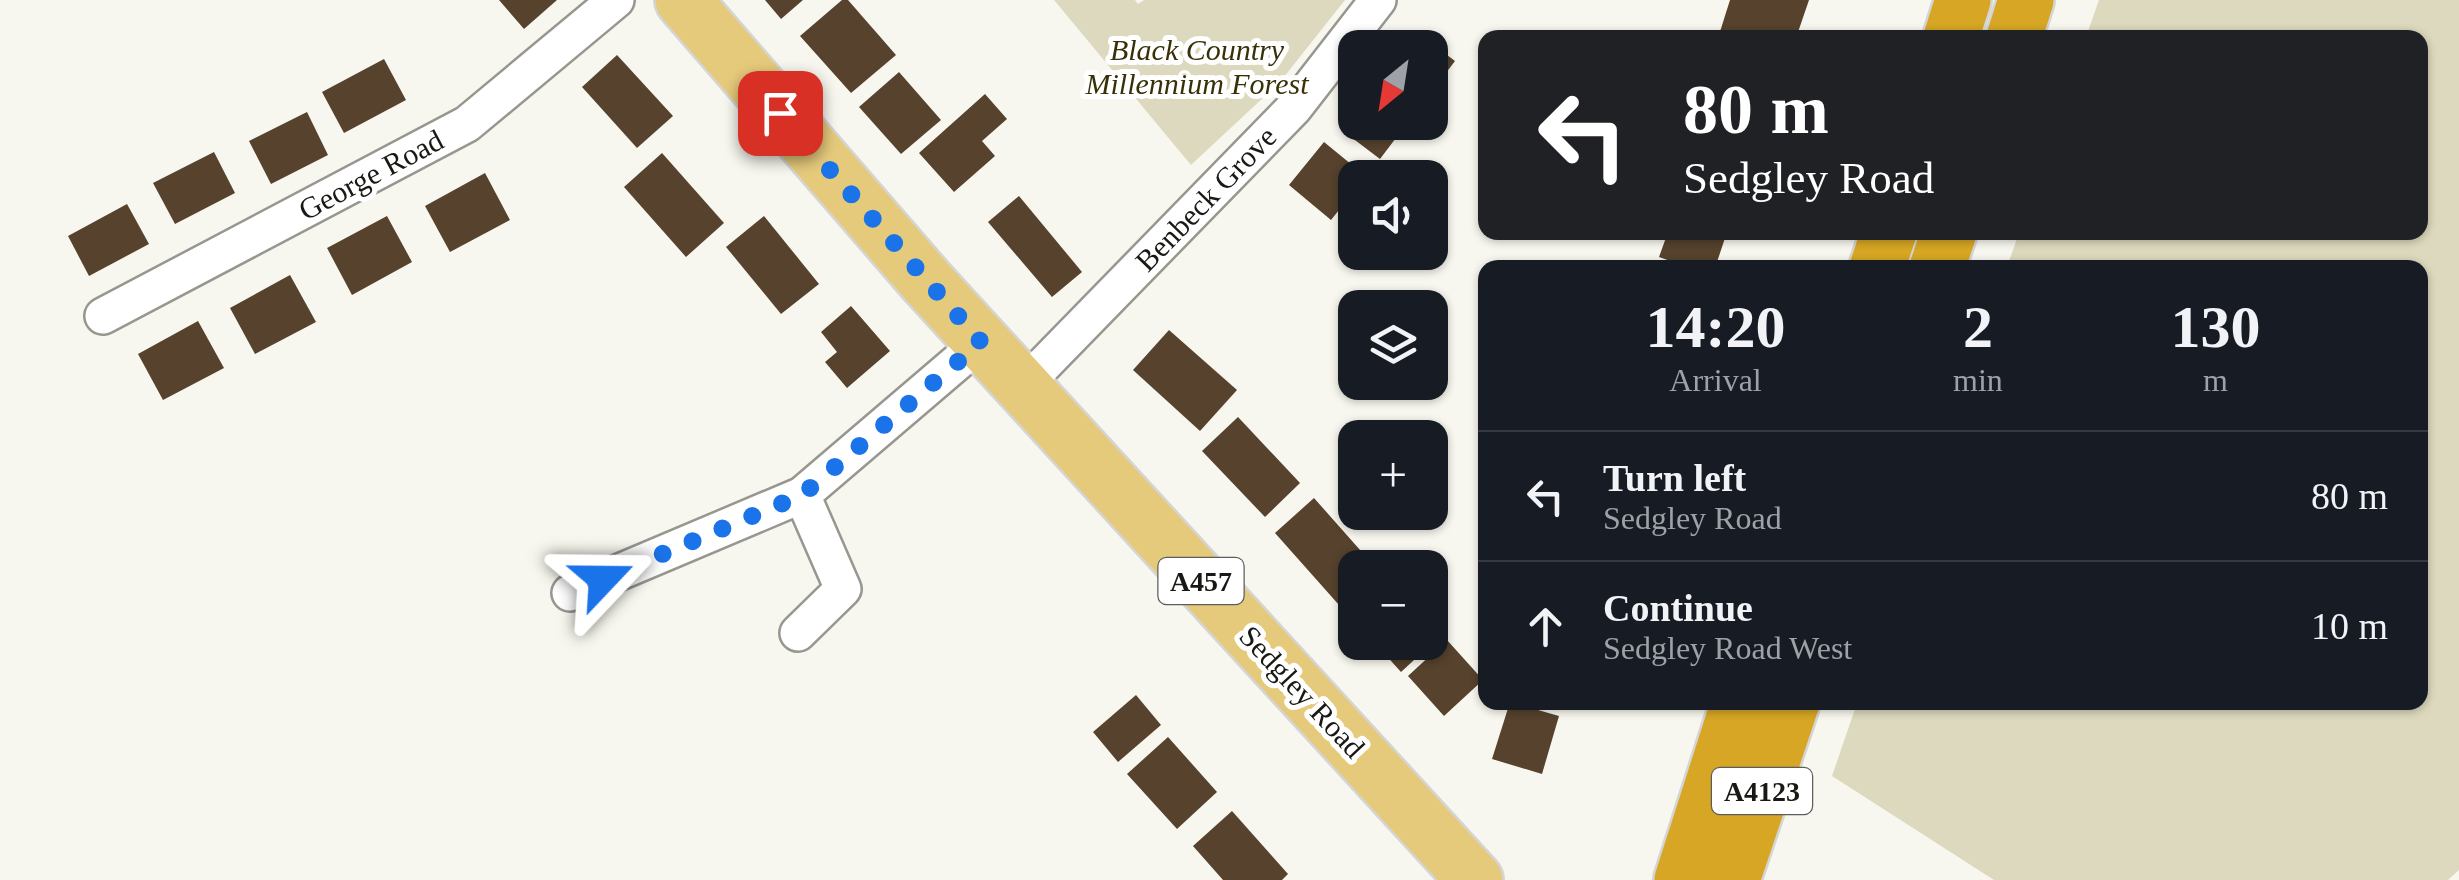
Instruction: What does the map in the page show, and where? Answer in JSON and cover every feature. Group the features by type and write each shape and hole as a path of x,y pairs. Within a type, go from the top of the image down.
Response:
{"highway":[{"path":"1954,30 1963,0"},
{"path":"2017,30 2026,0"},
{"name":"A4123","path":"1682,880 1735,710"},
{"name":"A4123","path":"1732,880 1789,710"}],"main road":[{"name":"Sedgley Road","path":"683,0 927,282 1475,880"}],"street":[{"name":"George Road","path":"103,316 467,124 616,0"},
{"name":"Benbeck Grove","path":"1022,387 1294,108 1378,0"},
{"path":"570,593 802,495 981,342"},
{"path":"798,633 843,588 802,495"}],"green space":[{"name":"Black Country Millennium Forest","path":"1054,0 1135,0 1138,4 1144,0 1345,0 1280,82 1191,165"},
{"path":"2099,0 2459,0 2459,870 2448,880 1994,880 1832,776 1855,710 2428,710 2428,260 2009,260 2017,240 2428,240 2428,30 2088,30"}],"building":[{"path":"499,0 557,0 524,29"},
{"path":"765,0 803,0 781,19"},
{"path":"842,0 848,0 896,55 851,93 800,36"},
{"path":"1730,0 1809,0 1799,30 1721,30"},
{"path":"617,55 673,116 637,148 582,87"},
{"path":"384,59 406,100 344,133 322,92"},
{"path":"899,72 941,120 901,154 859,107"},
{"path":"985,94 1007,119 982,141 995,156 954,192 919,153"},
{"path":"307,112 328,155 271,184 249,141"},
{"path":"1355,140 1394,140 1380,159"},
{"path":"1324,142 1346,160 1338,160 1338,211 1331,220 1289,185"},
{"path":"214,152 235,193 175,224 153,183"},
{"path":"662,153 724,223 686,257 624,187"},
{"path":"485,173 510,220 450,252 425,206"},
{"path":"1019,196 1082,272 1052,297 988,222"},
{"path":"127,204 149,244 89,276 68,236"},
{"path":"387,216 412,262 352,295 327,248"},
{"path":"764,216 819,284 781,314 726,247"},
{"path":"1665,240 1724,240 1718,260 1659,257"},
{"path":"290,275 316,322 255,354 230,308"},
{"path":"851,306 890,351 847,388 825,362 837,352 821,332"},
{"path":"198,321 224,368 163,400 138,354"},
{"path":"1169,330 1237,390 1200,431 1133,370"},
{"path":"1238,417 1300,483 1265,517 1202,451"},
{"path":"1314,498 1338,530 1360,550 1338,550 1338,604 1275,533"},
{"path":"1448,641 1478,674 1478,685 1444,716 1408,676 1425,660 1448,660"},
{"path":"1390,660 1414,660 1401,672"},
{"path":"1136,695 1161,725 1118,762 1093,732"},
{"path":"1507,710 1538,710 1559,716 1542,774 1492,759"},
{"path":"1168,737 1217,792 1177,829 1127,774"},
{"path":"1232,811 1288,874 1282,880 1223,880 1193,846"}],"route":[{"path":"603,579 802,495 981,342 780,113"}]}
